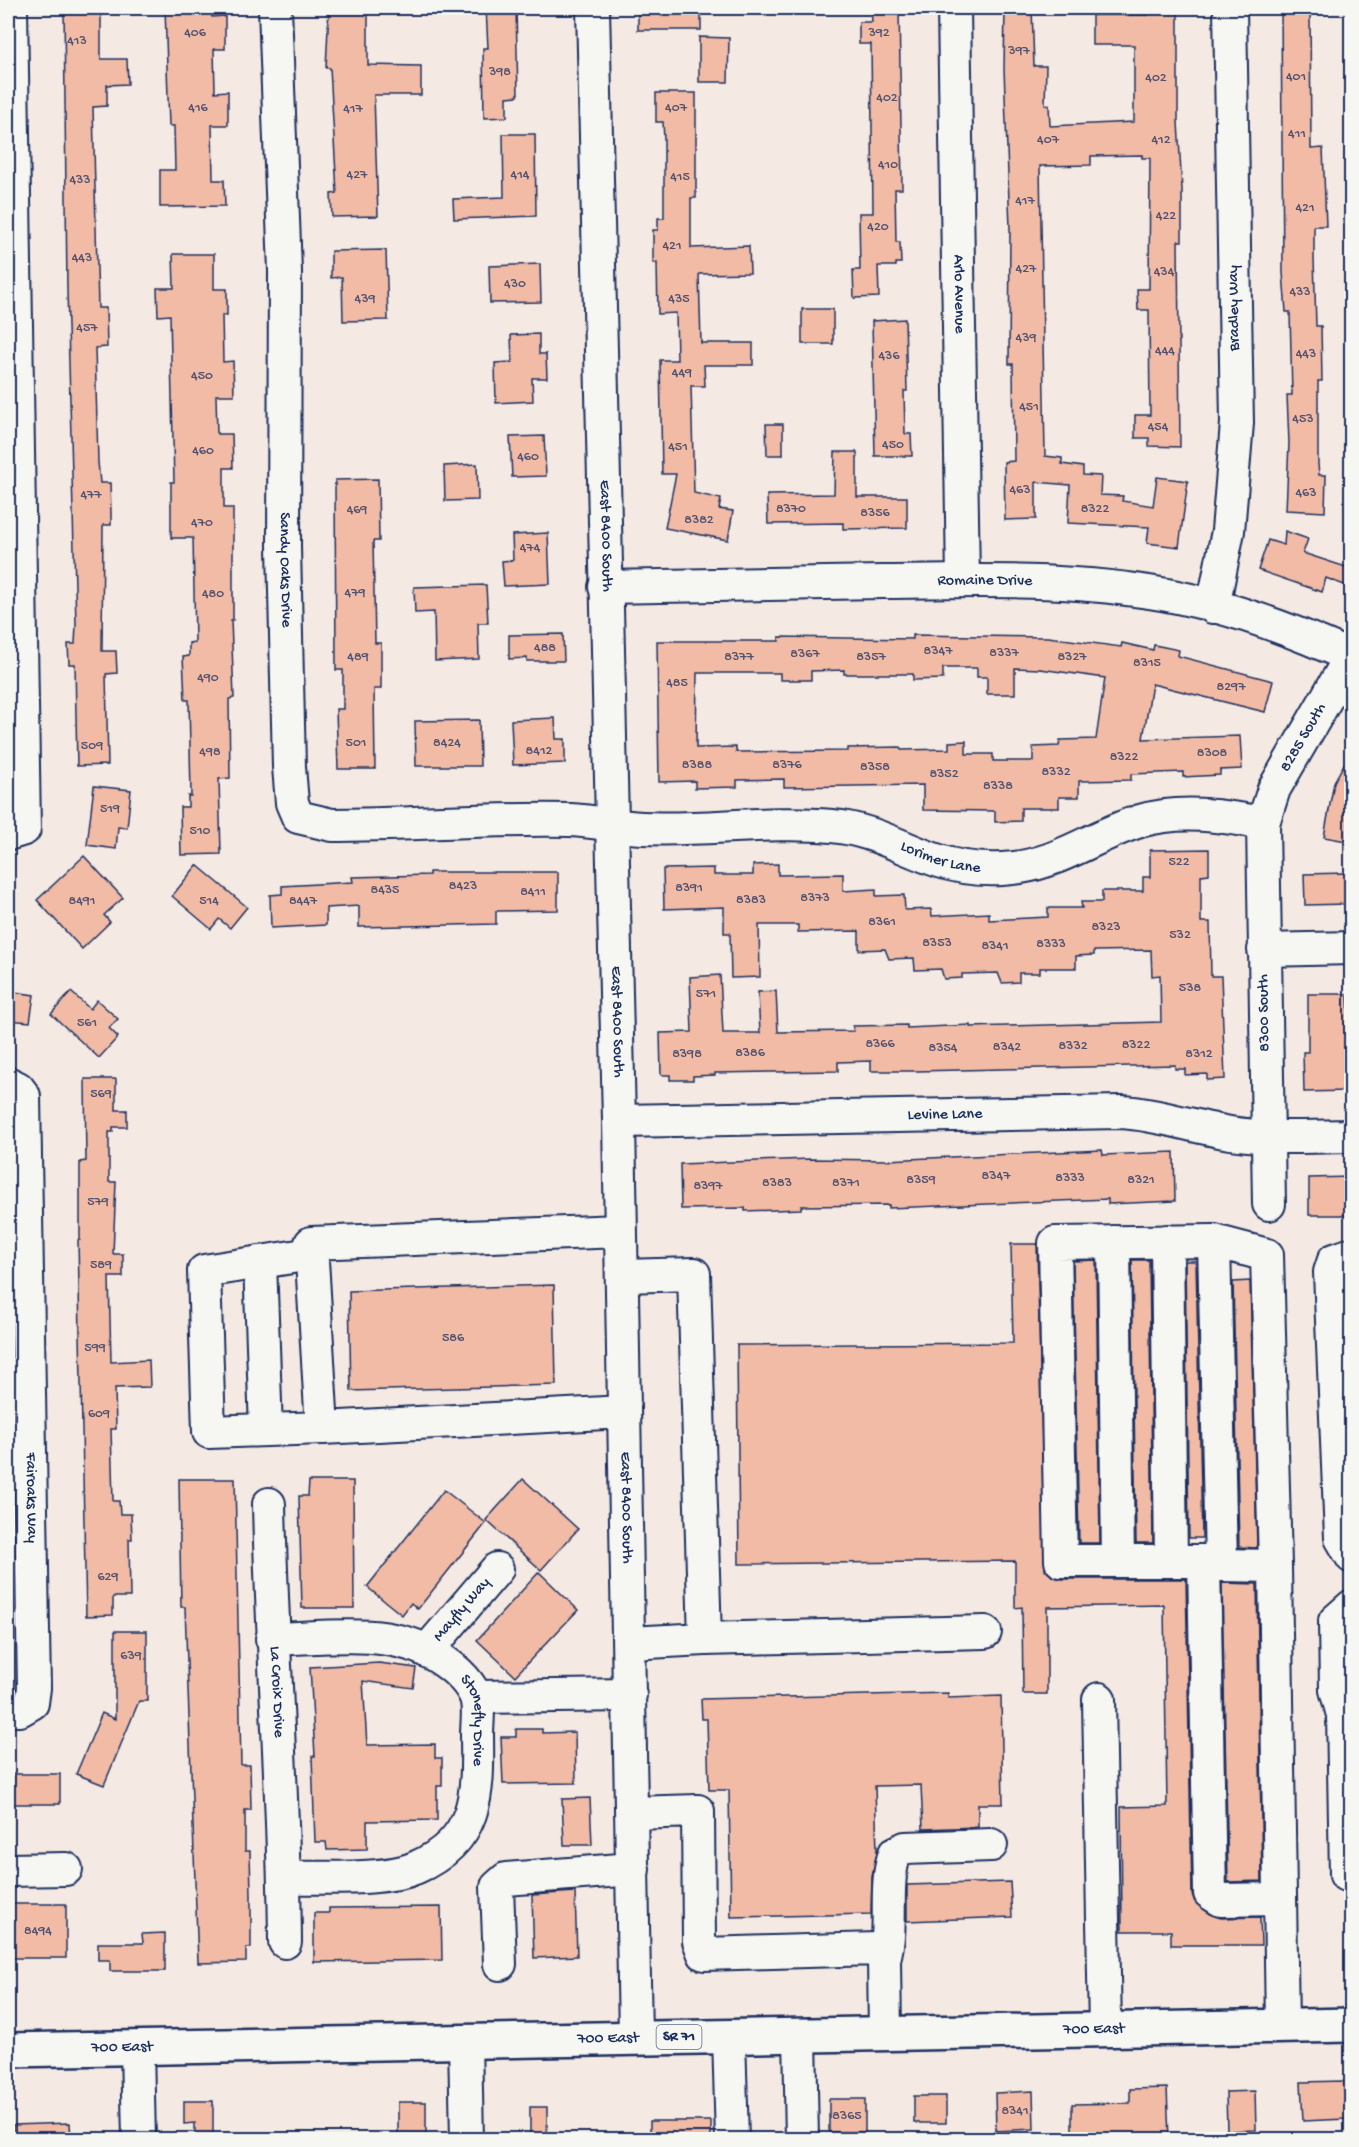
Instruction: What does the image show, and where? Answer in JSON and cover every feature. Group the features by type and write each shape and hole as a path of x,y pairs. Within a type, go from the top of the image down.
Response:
{"main road":[{"name":"700 East","path":"8,2050 1352,2025"}],"street":[{"path":"11,8 16,832"},
{"name":"Sandy Oaks Drive","path":"275,8 285,271 284,536 289,768 292,802 298,817 332,825 572,820 612,825"},
{"name":"East 8400 South","path":"593,8 622,1276 635,2037"},
{"name":"Arlo Avenue","path":"954,8 963,581"},
{"name":"Bradley Way","path":"1213,607 1228,531 1237,423 1230,8"},
{"name":"Romaine Drive","path":"605,587 963,581 1089,584 1151,592 1213,607 1309,638 1351,657"},
{"name":"8285 South","path":"1263,823 1274,789 1351,657"},
{"name":"Lorimer Lane","path":"612,825 642,828 810,825 843,827 874,834 937,861 968,867 1001,869 1031,866 1057,858 1113,831 1141,821 1169,815 1199,813 1263,823"},
{"name":"8300 South","path":"1263,823 1266,1137 1269,1204"},
{"path":"1264,950 1352,948"},
{"name":"Fairoaks Way","path":"8,1710 20,1710 32,1703 34,1688 24,1096 13,1086"},
{"name":"Levine Lane","path":"618,1121 1121,1112 1146,1113 1209,1129 1266,1137 1352,1136"},
{"path":"322,1428 310,1243 620,1231"},
{"path":"1167,1241 1171,1560"},
{"path":"1214,1241 1210,1893 1221,1900 1280,1899"},
{"path":"1275,1566 1171,1560 1061,1561 1055,1243 1214,1241 1267,1255 1275,1566 1282,2026"},
{"path":"1114,1242 1118,1561"},
{"path":"311,1254 204,1271 209,1432 624,1412"},
{"path":"1352,1254 1334,1260 1330,1272 1341,1538 1352,1557"},
{"path":"260,1262 266,1430"},
{"path":"622,1276 694,1274 705,1639"},
{"name":"La Croix Drive","path":"269,1504 272,1640 280,1741 284,1878"},
{"name":"Mayfly Way","path":"427,1651 497,1569"},
{"path":"1346,1875 1343,1715 1336,1690 1335,1621 1352,1606"},
{"path":"629,1643 985,1632"},
{"name":"Stonefly Drive","path":"272,1640 383,1638 427,1651 450,1665 466,1681 476,1697 477,1794 471,1814 459,1835 430,1861 412,1869 394,1873 284,1878"},
{"path":"476,1697 630,1695"},
{"path":"1099,1699 1105,2030"},
{"path":"632,1813 698,1811 699,1941 704,1954 878,1949 884,1959"},
{"path":"885,2034 884,1959 890,1938 890,1865 895,1853 905,1848 991,1845"},
{"path":"8,1870 66,1869"},
{"path":"500,1964 497,1887 506,1879 633,1869"},
{"path":"284,1878 285,1942"},
{"path":"800,2035 802,2139"},
{"path":"729,2037 732,2139"},
{"path":"465,2041 467,2139"},
{"path":"137,2048 139,2139"}],"building":[{"path":"64,8 101,8 101,59 127,59 128,84 107,85 107,106 93,107 98,308 106,308 107,347 95,348 98,462 100,483 110,483 111,513 111,525 103,525 102,651 116,651 117,673 106,674 108,765 77,766 75,664 69,664 68,644 75,644 76,624 67,289"},
{"path":"165,8 212,8 212,17 225,16 225,49 214,49 215,92 228,91 228,125 212,125 213,180 224,180 225,206 160,207 160,170 175,170 174,126 169,126"},
{"path":"329,8 368,8 368,65 421,66 421,95 374,95 378,216 332,217 331,194 337,193 330,68 326,68"},
{"path":"486,8 516,8 518,96 507,97 507,117 484,118 483,48 488,48"},
{"path":"638,8 701,8 701,30 638,30"},
{"path":"871,8 899,8 902,189 895,189 896,242 900,242 901,263 896,263 896,266 878,266 879,297 854,298 853,270 860,270 859,213 873,213 871,44 859,44 859,22 872,22"},
{"path":"1005,8 1032,8 1034,66 1046,66 1045,105 1049,105 1050,126 1134,122 1134,45 1092,45 1092,15 1148,15 1147,8 1178,8 1178,122 1182,190 1182,241 1178,241 1180,447 1149,446 1149,438 1135,438 1135,415 1150,415 1149,310 1138,310 1137,289 1149,289 1150,158 1142,158 1142,155 1091,156 1091,165 1040,166 1045,456 1062,458 1062,464 1083,467 1083,475 1101,476 1100,495 1123,496 1122,501 1153,506 1157,477 1188,481 1179,547 1147,543 1149,527 1068,523 1070,485 1036,482 1036,519 1005,520 1004,462 1014,461 1013,364 1009,364 1010,228 1004,69"},
{"path":"1281,8 1310,8 1311,149 1323,148 1326,226 1314,226 1314,258 1316,326 1321,326 1322,381 1318,381 1318,464 1319,475 1326,475 1325,512 1286,510 1289,443 1287,395 1292,395 1290,312 1286,312 1283,273"},
{"path":"699,37 729,38 728,82 699,82"},
{"path":"656,93 696,93 696,198 691,198 691,248 749,246 750,273 699,274 701,343 753,343 753,365 704,365 705,386 691,386 694,493 721,499 719,509 733,511 728,540 665,528 676,474 662,474 660,360 677,360 676,313 658,314 657,263 653,263 653,230 658,230 658,218 664,218 663,122 656,122"},
{"path":"503,134 535,134 536,216 454,219 453,199 504,197"},
{"path":"386,250 388,320 343,321 342,277 331,278 331,251"},
{"path":"173,254 214,254 214,289 227,289 227,315 222,315 223,362 233,361 234,395 216,395 217,434 232,434 233,468 224,468 224,508 233,508 233,620 231,620 234,698 229,699 230,778 219,779 221,854 181,855 180,807 188,807 188,796 191,796 189,700 185,700 183,657 189,656 189,643 195,642 193,538 171,538 171,482 174,482 170,315 158,316 157,288 174,288"},
{"path":"540,264 541,302 490,303 489,266"},
{"path":"802,309 833,309 833,344 802,344"},
{"path":"905,319 907,391 904,391 905,434 911,434 912,456 875,456 872,321"},
{"path":"539,334 539,354 546,354 547,378 532,378 533,401 496,403 495,363 512,362 511,335"},
{"path":"766,424 783,424 783,455 767,455"},
{"path":"544,436 546,476 512,477 510,437"},
{"path":"835,452 857,452 857,497 907,497 907,528 843,529 843,523 768,524 767,495 834,494"},
{"path":"477,464 478,500 445,501 444,466"},
{"path":"378,479 379,541 373,541 375,643 381,643 381,689 374,689 375,769 338,769 336,709 343,709 343,670 336,670 335,480"},
{"path":"1285,531 1308,539 1303,553 1352,569 1352,588 1326,578 1322,592 1258,570 1268,540 1284,545"},
{"path":"548,533 550,584 504,586 502,561 513,560 512,535"},
{"path":"486,585 488,623 478,623 479,659 435,661 434,612 415,613 414,587"},
{"path":"563,634 564,661 509,659 509,635"},
{"path":"913,635 1048,637 1121,647 1122,643 1153,650 1154,645 1179,650 1178,656 1273,681 1265,712 1152,684 1143,739 1240,736 1242,769 1220,770 1220,775 1183,777 1183,772 1131,774 1131,780 1079,781 1079,797 1059,797 1059,808 1021,808 1021,821 995,822 995,811 923,810 923,785 784,787 784,779 737,780 737,787 695,788 695,781 659,782 657,641 779,641 779,637 913,639","holes":["943,668 977,668 977,677 987,677 987,694 1015,694 1015,668 1105,678 1096,739 1060,740 1059,746 1033,747 1033,761 993,761 993,754 966,754 966,741 949,742 949,749 901,750 900,747 848,748 848,751 736,752 736,747 696,748 697,673 780,673 780,680 811,680 811,671 844,670 844,674 913,674 913,680 943,679"]},
{"path":"555,718 556,739 565,739 565,763 513,765 511,720"},
{"path":"479,720 480,766 416,766 415,721"},
{"path":"1352,750 1352,842 1324,837 1334,782"},
{"path":"94,786 131,790 127,828 118,827 116,849 87,845"},
{"path":"1209,849 1209,874 1201,875 1201,922 1210,922 1211,976 1221,976 1225,1079 1207,1080 1207,1074 1185,1075 1185,1069 1175,1069 1175,1065 871,1071 871,1061 838,1062 838,1071 715,1073 715,1075 693,1076 693,1080 670,1080 670,1075 661,1075 660,1033 692,1032 690,977 720,975 723,1033 760,1033 758,992 776,991 778,1032 854,1031 853,1026 907,1025 907,1028 1161,1022 1160,975 1152,976 1151,950 1094,951 1094,955 1076,956 1076,968 1040,968 1040,973 1019,973 1019,982 1002,983 998,973 962,974 962,978 944,979 941,969 915,970 914,958 889,959 885,949 859,950 859,931 798,932 798,925 759,925 760,977 731,978 730,933 724,933 724,907 664,909 663,869 714,868 714,875 753,875 753,865 778,864 778,875 843,874 843,891 876,889 876,896 904,895 905,910 931,909 932,916 989,913 989,920 1048,917 1048,908 1082,908 1081,902 1102,902 1102,891 1143,891 1143,877 1150,877 1150,850"},
{"path":"84,856 123,898 104,915 110,922 82,949 37,900"},
{"path":"197,865 247,907 230,928 219,919 211,929 172,896"},
{"path":"429,872 558,872 558,910 496,911 496,924 359,927 359,906 326,908 326,925 271,928 270,895 282,894 282,886 353,882 352,877 429,875"},
{"path":"1346,873 1347,904 1305,905 1304,874"},
{"path":"8,991 34,995 30,1022 8,1020"},
{"path":"71,992 90,1009 97,1000 118,1019 109,1028 118,1037 99,1058 51,1014"},
{"path":"1308,994 1348,994 1349,1024 1345,1024 1347,1091 1304,1092 1303,1052 1308,1052"},
{"path":"85,1079 116,1079 116,1110 127,1110 127,1127 113,1127 113,1132 109,1132 109,1182 116,1182 113,1254 123,1254 123,1277 109,1277 111,1362 149,1360 150,1387 115,1388 116,1429 111,1429 113,1501 119,1501 120,1514 131,1514 130,1597 113,1597 113,1615 86,1616 78,1240 80,1240 80,1162 86,1161"},
{"path":"1102,1150 1103,1155 1174,1152 1175,1201 1108,1204 1108,1199 889,1208 889,1205 801,1206 801,1209 745,1211 745,1208 681,1209 680,1164 810,1159 887,1160"},
{"path":"1352,1177 1352,1215 1309,1215 1309,1178"},
{"path":"1011,1244 1037,1244 1045,1570 1061,1579 1186,1579 1192,1894 1195,1902 1212,1915 1221,1918 1260,1917 1261,1945 1171,1945 1171,1931 1122,1931 1121,1807 1167,1806 1164,1605 1047,1607 1047,1694 1023,1694 1022,1607 1015,1608 1015,1561 739,1564 737,1345 1013,1343"},
{"path":"1096,1260 1100,1543 1079,1543 1073,1261"},
{"path":"1132,1260 1149,1260 1153,1543 1136,1543"},
{"path":"1185,1261 1196,1261 1202,1538 1189,1538"},
{"path":"1250,1281 1257,1548 1239,1547 1233,1282"},
{"path":"554,1285 556,1385 351,1391 349,1291"},
{"path":"179,1479 235,1479 241,1765 250,1765 251,1810 245,1810 245,1851 250,1851 251,1948 246,1948 246,1962 198,1963 185,1607 181,1607"},
{"path":"523,1479 578,1529 541,1570 486,1520"},
{"path":"309,1481 353,1481 354,1608 302,1608 299,1496 308,1496"},
{"path":"444,1490 486,1523 418,1609 411,1603 402,1615 367,1587"},
{"path":"539,1572 578,1610 515,1676 477,1640"},
{"path":"1222,1583 1257,1584 1262,1881 1228,1882"},
{"path":"115,1631 147,1631 147,1701 139,1701 104,1785 76,1774 102,1713 115,1719"},
{"path":"379,1663 416,1668 413,1688 363,1681 367,1745 435,1744 435,1758 442,1758 442,1786 437,1786 437,1820 367,1821 367,1849 327,1850 326,1842 315,1842 312,1756 315,1756 310,1667"},
{"path":"948,1693 948,1698 1001,1696 1003,1804 978,1804 978,1827 923,1829 921,1785 875,1786 877,1852 872,1877 871,1914 731,1917 729,1790 709,1790 707,1719 702,1719 701,1699"},
{"path":"516,1729 542,1729 542,1733 575,1732 576,1783 503,1784 501,1737 516,1737"},
{"path":"8,1774 60,1774 60,1804 8,1804"},
{"path":"590,1798 592,1845 564,1845 562,1799"},
{"path":"1010,1882 1012,1917 907,1921 907,1885"},
{"path":"575,1892 577,1956 534,1958 532,1895"},
{"path":"10,1904 66,1904 66,1958 10,1958"},
{"path":"441,1907 442,1960 314,1962 314,1913 329,1913 329,1908"},
{"path":"165,1933 165,1971 110,1971 110,1960 98,1960 98,1943 143,1943 142,1934"},
{"path":"1344,2081 1346,2119 1303,2121 1301,2082"},
{"path":"1167,2088 1169,2139 1072,2139 1072,2104 1130,2103 1130,2089"},
{"path":"1033,2091 1034,2129 996,2131 995,2093"},
{"path":"1255,2091 1256,2130 1227,2131 1226,2092"},
{"path":"914,2096 946,2096 946,2123 914,2123"},
{"path":"829,2099 865,2099 865,2132 829,2132"},
{"path":"184,2101 213,2101 213,2139 195,2139 195,2123 184,2124"},
{"path":"398,2102 426,2102 426,2134 398,2135"},
{"path":"530,2107 547,2107 547,2139 530,2139"},
{"path":"650,2121 711,2121 711,2139 650,2139"},
{"path":"70,2123 71,2139 13,2139 13,2125"}]}
